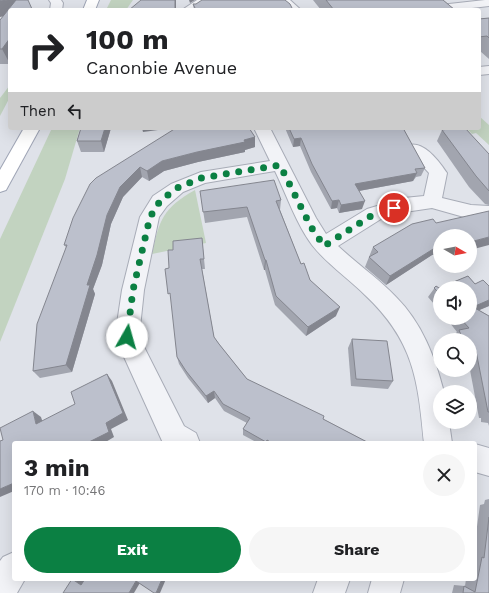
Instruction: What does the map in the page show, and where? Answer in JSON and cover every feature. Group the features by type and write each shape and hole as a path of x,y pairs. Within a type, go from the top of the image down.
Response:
{"main road":[{"path":"0,186 31,130"}],"street":[{"path":"179,1 190,8 205,0"},
{"path":"283,0 293,8"},
{"path":"433,8 489,3"},
{"path":"263,130 311,227 324,246 357,274 396,312 410,332 421,354 434,402 438,441"},
{"path":"415,149 432,165 438,173 432,202"},
{"path":"175,441 127,337 133,290 150,217 160,201 177,188 201,178 280,165"},
{"path":"324,246 374,214 404,205 432,202 471,212 489,213"},
{"path":"477,459 489,462"},
{"path":"0,558 12,567"},
{"path":"0,591 12,571"},
{"path":"329,593 333,581"},
{"path":"384,593 387,581"}],"green space":[{"path":"111,0 133,0 127,8 107,8"},
{"path":"8,88 8,101 0,116 0,98"},
{"path":"481,118 489,125 489,145 476,133 472,134 468,130 481,130"},
{"path":"51,130 79,130 65,179 0,342 0,239"},
{"path":"195,190 206,243 152,254 157,232 164,216 176,203"}],"building":[{"path":"16,0 28,0 32,8 10,8"},
{"path":"141,0 175,0 175,8 131,8"},
{"path":"202,0 285,0 292,8 195,8 193,4 196,4"},
{"path":"326,0 443,0 453,8 332,8"},
{"path":"8,10 8,41 2,49 0,49 0,20"},
{"path":"489,18 489,38 487,36 481,37 481,19"},
{"path":"80,130 104,130 101,141 77,141"},
{"path":"173,130 250,130 255,137 244,140 245,142 162,161 147,171 140,167 120,187 107,215 97,255 87,285 90,285 66,365 33,371 37,324 67,245 64,245 73,218 90,184 96,178"},
{"path":"290,130 404,130 425,168 415,169 417,173 355,184 365,201 341,205 339,200 332,201 312,164 301,138 294,139"},
{"path":"442,130 467,130 489,154 489,191"},
{"path":"274,180 281,200 276,201 301,264 304,263 310,280 340,307 308,327 276,296 266,260 247,207 203,212 200,191"},
{"path":"489,211 489,237 477,240 477,229 433,229 433,249 390,276 369,257 378,252 373,247 412,224 433,219 436,223"},
{"path":"202,238 204,259 200,259 214,337 247,379 324,416 323,419 365,441 264,441 243,429 250,418 223,404 214,391 206,396 177,357 170,293 168,294 165,269 169,268 168,250 173,250 173,241"},
{"path":"468,276 472,281 456,281"},
{"path":"483,280 489,286 489,300 477,305 477,283"},
{"path":"477,309 489,316 489,412 477,356 477,333 460,333 459,330 469,328 466,325 477,325"},
{"path":"352,339 387,341 393,381 356,379"},
{"path":"107,374 123,413 106,423 109,432 91,441 12,441 12,484 0,489 0,441 3,440 0,428 33,411 36,424 75,404 71,392"},
{"path":"489,517 489,593 463,593 464,586 475,592 482,557 484,558"},
{"path":"71,581 75,581 81,585 84,581 136,581 129,593 63,593"},
{"path":"136,581 161,581 156,593"}],"route":[{"path":"127,337 133,290 150,217 160,201 177,188 201,178 280,165 311,227 324,246 374,214 394,208"}]}
